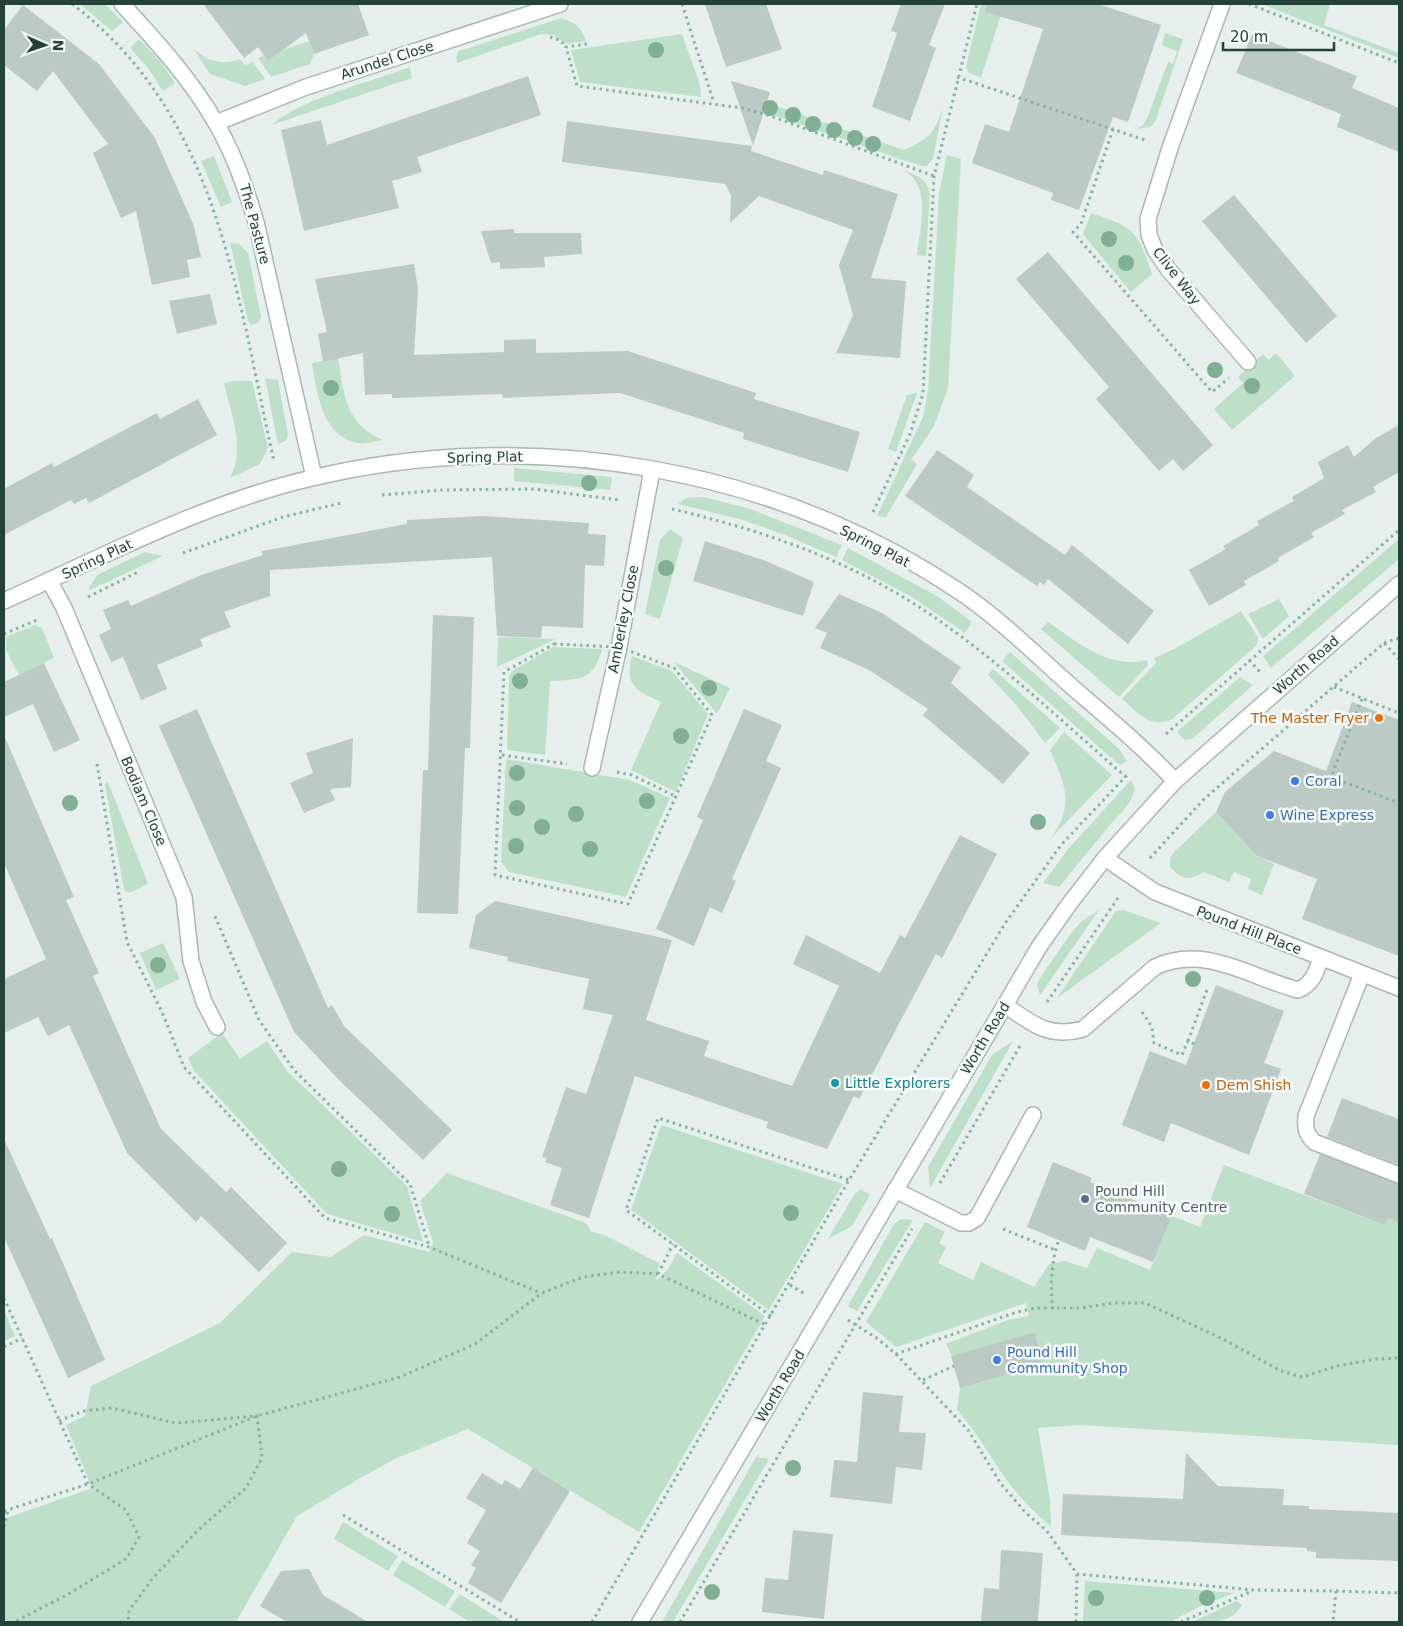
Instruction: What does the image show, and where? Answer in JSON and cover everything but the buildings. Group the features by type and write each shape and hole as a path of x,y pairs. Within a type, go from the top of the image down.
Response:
{"street":[{"name":"The Pasture","path":"122,4 182,73 216,123 244,181 256,222 314,477"},
{"name":"Arundel Close","path":"216,123 306,87 560,4"},
{"name":"Clive Way","path":"1222,4 1170,148 1149,213 1149,235 1168,269 1248,362"},
{"name":"Spring Plat","path":"4,601 216,508 280,486 314,477 396,463 448,457 503,455 566,457 652,470 721,484 800,510 860,537 965,596 1016,634 1076,690 1148,751 1176,781"},
{"name":"Amberley Close","path":"592,768 619,647 652,470"},
{"name":"Bodiam Close","path":"50,580 64,608 184,898 191,961 204,1002 217,1027"},
{"name":"Worth Road","path":"640,1622 1039,947 1105,858 1176,781 1399,584"},
{"name":"Pound Hill Place","path":"1105,858 1155,892 1399,988"},
{"path":"1005,1005 1046,1030 1071,1033 1083,1029 1155,967 1167,962 1196,958 1211,960 1298,990 1307,987 1313,979 1321,958"},
{"path":"1362,974 1306,1116 1305,1126 1308,1136 1314,1142 1399,1174"},
{"path":"895,1190 961,1224 969,1223 977,1218 1033,1115"}],"path":[{"path":"72,4 101,26 138,69 172,115 194,160 226,246 280,486"},
{"path":"682,4 714,103"},
{"path":"860,537 910,434 923,394 934,176 957,77 977,4"},
{"path":"1249,4 1399,63"},
{"path":"587,44 566,47 577,86 714,103 768,114 934,176"},
{"path":"957,77 1170,148"},
{"path":"1113,129 1081,224 1073,232 1212,392 1248,362"},
{"path":"374,496 442,490 534,489 645,503 729,523 800,547 869,578 931,615 1007,674 1126,777"},
{"path":"174,556 283,517 347,501"},
{"path":"836,563 839,558"},
{"path":"4,634 64,608 148,567"},
{"path":"1384,643 1399,638"},
{"path":"1334,687 1399,713"},
{"path":"1362,699 1331,777 1399,803"},
{"path":"502,755 632,775 677,796"},
{"path":"96,760 127,942 162,1012 184,1067 325,1218 429,1247 542,1293"},
{"path":"211,908 259,1020 294,1070 410,1184 429,1247"},
{"path":"1152,1027 1154,1043 1182,1055 1208,986"},
{"path":"1188,1041 1194,1044"},
{"path":"772,1316 626,1210 658,1118 849,1180"},
{"path":"977,1218 1055,1250"},
{"path":"1053,1309 1051,1296 1055,1250 1059,1240"},
{"path":"658,1274 673,1244"},
{"path":"4,1527 6,1510 88,1484 257,1416 400,1377 475,1344 542,1293 583,1278 620,1272 658,1274 766,1325"},
{"path":"790,1285 878,1339 923,1380 968,1430 1001,1484 1026,1513 1047,1531 1077,1574 1076,1622"},
{"path":"4,1298 88,1484 126,1510 139,1537 126,1559 65,1596 14,1622"},
{"path":"896,1354 1017,1312 1035,1308 1081,1308 1114,1303 1145,1303 1230,1342 1281,1371 1302,1377 1336,1366 1376,1359 1399,1358"},
{"path":"4,1347 22,1338"},
{"path":"923,1380 954,1366"},
{"path":"59,1421 83,1411 112,1408 176,1423 257,1416"},
{"path":"128,1622 129,1611 152,1579 196,1531 246,1488 262,1458 257,1416"},
{"path":"343,1516 520,1622"},
{"path":"1077,1574 1254,1590 1399,1593"},
{"path":"1181,1622 1254,1590"},
{"path":"1333,1622 1336,1591"}],"green space":[{"path":"80,4 105,4 123,22 112,31"},
{"path":"981,4 1004,5 981,78 969,73 966,67"},
{"path":"1262,4 1330,4 1324,25 1399,53 1399,58"},
{"path":"561,18 577,26 586,41 567,44 553,35 541,34 457,63 456,57 459,51"},
{"path":"1165,33 1183,39 1155,122 1150,127 1137,129 1143,125 1148,116 1168,62 1173,64 1177,51 1162,45"},
{"path":"682,34 700,85 701,97 580,82 571,50"},
{"path":"139,39 160,61 175,83 163,91 148,68 130,48"},
{"path":"309,41 314,54 310,64 271,77 258,58 264,55 268,61 283,50"},
{"path":"194,49 204,57 216,61 227,62 240,59 245,65 253,62 265,79 245,86 210,74"},
{"path":"410,67 412,78 271,125 301,106"},
{"path":"747,96 904,150 920,142 930,134 937,123 943,107 933,159 927,166 922,166 900,159 745,105"},
{"path":"947,155 961,159 948,388 934,426 911,460 917,464 886,517 877,516 923,417 928,391 939,193"},
{"path":"214,156 232,202 221,207 201,161"},
{"path":"904,170 925,182 929,190 926,256 917,255 922,220 921,197 913,177"},
{"path":"1091,213 1126,227 1138,239 1143,248 1152,274 1131,292 1083,234"},
{"path":"230,243 239,244 248,253 261,317 259,322 251,325 248,321"},
{"path":"1276,353 1295,376 1232,430 1214,409 1243,383 1238,377 1263,354 1269,360"},
{"path":"338,358 345,396 354,417 361,426 383,440 359,443 347,439 329,423 319,400 312,363"},
{"path":"265,378 278,380 288,435 286,441 278,444"},
{"path":"252,381 268,448 260,464 230,478 235,467 237,443 236,431 224,383"},
{"path":"917,393 896,452 888,449 907,395"},
{"path":"514,468 612,477 610,490 514,481"},
{"path":"703,497 747,508 842,545 836,557 790,537 743,520 678,504 686,498"},
{"path":"670,529 683,538 660,619 645,614 660,540"},
{"path":"1399,539 1399,559 1271,668 1263,656"},
{"path":"848,548 937,596 972,622 965,633 912,597 842,560"},
{"path":"145,552 163,556 90,590 89,588 97,575"},
{"path":"1279,599 1289,616 1263,639 1248,614"},
{"path":"1241,611 1258,637 1257,645 1171,720 1163,722 1150,721 1122,699 1156,663 1154,658 1176,648"},
{"path":"1048,622 1082,645 1106,658 1133,662 1147,660 1148,665 1119,697 1041,629"},
{"path":"35,625 42,628 54,658 19,675 6,650 6,637"},
{"path":"498,637 556,639 497,667"},
{"path":"553,647 602,649 594,668 584,677 550,681 545,755 507,750 509,676 512,671"},
{"path":"1010,652 1119,749 1127,761 1120,765 1116,762 1002,661"},
{"path":"632,656 672,671 708,714 676,792 631,770 661,702 639,691 634,686 630,674"},
{"path":"674,662 730,688 717,714"},
{"path":"993,669 1060,728 1045,743 1018,707 988,675"},
{"path":"1240,677 1253,685 1192,739 1185,740 1177,732"},
{"path":"1064,732 1112,775 1051,838 1063,815 1065,794 1060,774 1050,750"},
{"path":"506,759 630,780 670,798 626,897 509,872 501,862"},
{"path":"1131,780 1135,788 1128,805 1059,887 1043,883 1069,848"},
{"path":"108,782 148,884 129,893 124,890 105,784"},
{"path":"1216,812 1257,856 1274,864 1262,895 1248,889 1251,879 1234,872 1229,882 1204,872 1190,878 1182,877 1170,867 1170,858 1174,852"},
{"path":"1099,910 1040,995 1037,984 1042,975 1072,932 1082,921"},
{"path":"1124,910 1161,923 1057,998 1116,911"},
{"path":"163,943 180,979 156,990 140,953"},
{"path":"222,1033 240,1059 267,1041 287,1071 407,1186 423,1242 327,1214 195,1072 188,1058"},
{"path":"1013,1041 930,1188 928,1167 992,1055"},
{"path":"661,1125 843,1184 769,1310 631,1210"},
{"path":"1224,1165 1385,1225 1389,1218 1399,1222 1399,1445 1080,1425 1038,1428 1050,1500 1051,1527 1011,1486 972,1428 957,1410 960,1388 1043,1364 1035,1332 952,1356 946,1344 1008,1320 1029,1316 1026,1303 896,1347 866,1322 925,1222 945,1232 939,1243 946,1247 938,1263 973,1280 981,1262 1034,1287 1049,1264 1065,1261 1087,1268 1097,1248 1150,1270 1172,1216 1200,1227"},
{"path":"447,1173 586,1223 591,1231 606,1236 659,1263 656,1281 668,1269 677,1253 765,1316 639,1532 468,1429 397,1458 297,1516 236,1622 4,1622 4,1519 92,1488 66,1425 85,1416 91,1386 220,1323 292,1252 331,1257 364,1235 429,1252 433,1243 420,1201"},
{"path":"861,1189 870,1195 852,1226 828,1239 854,1195"},
{"path":"901,1219 913,1220 857,1311 848,1306 894,1224"},
{"path":"4,1310 15,1336 4,1341"},
{"path":"756,1457 769,1459 673,1622 662,1622"},
{"path":"343,1522 398,1556 388,1571 334,1539"},
{"path":"402,1560 455,1591 445,1607 393,1575"},
{"path":"1085,1581 1235,1593 1205,1604 1170,1622 1083,1622"},
{"path":"460,1594 504,1622 470,1622 449,1609"},
{"path":"1237,1601 1242,1605 1238,1611 1227,1619 1214,1622 1192,1622"}],"place":[{"name":"The Master Fryer","path":"1379,718"},
{"name":"Coral","path":"1295,781"},
{"name":"Wine Express","path":"1270,815"},
{"name":"Little Explorers","path":"835,1083"},
{"name":"Dem Shish","path":"1206,1085"},
{"name":"Pound Hill Community Centre","path":"1085,1199"},
{"name":"Pound Hill Community Shop","path":"997,1360"}]}
